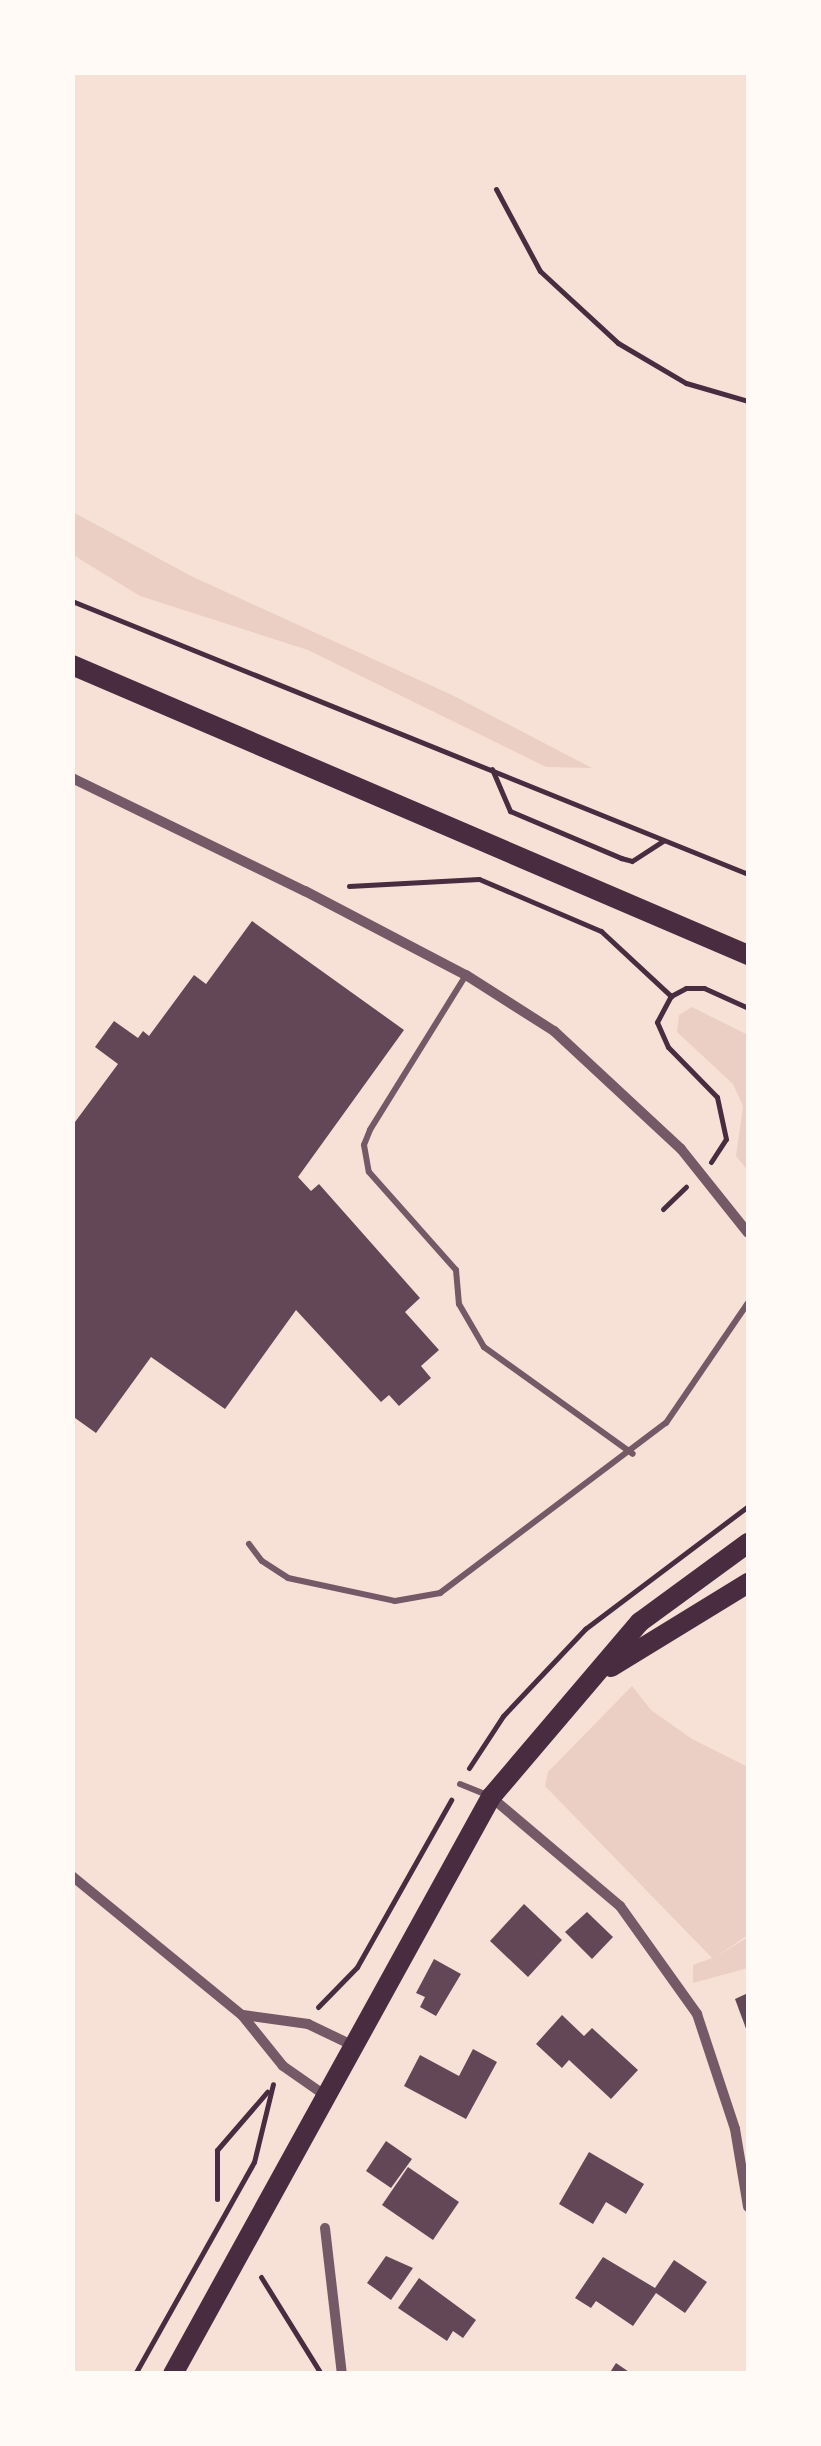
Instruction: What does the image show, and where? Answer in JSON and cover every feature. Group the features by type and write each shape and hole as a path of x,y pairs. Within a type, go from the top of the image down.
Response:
{"main road":[{"path":"72,666 748,955"},
{"path":"173,2374 491,1797 640,1622 748,1543"},
{"path":"596,1675 748,1583"}],"street":[{"path":"72,778 466,975 554,1031 701,1172 748,1233"},
{"path":"491,1797 620,1906 697,2014 735,2128 748,2206"},
{"path":"72,1876 242,2015 284,2066 326,2096"},
{"path":"242,2015 308,2024 354,2046"},
{"path":"325,2228 342,2374"}],"lane":[{"path":"466,975 370,1130 364,1145 369,1172 456,1270 459,1304 484,1347 632,1454"},
{"path":"249,1544 262,1562 288,1578 395,1602 420,1600 474,1574 632,1454 666,1423 748,1303"},
{"path":"460,1784 491,1797"}],"path":[{"path":"496,189 540,270 618,343 686,383 748,401"},
{"path":"72,601 748,874"},
{"path":"492,769 510,811 558,832 632,861 663,841"},
{"path":"349,886 479,879 600,931 671,996"},
{"path":"663,1209 701,1172 726,1140 726,1124 716,1097 668,1047 657,1022 671,996 704,988 748,1008"},
{"path":"318,2007 357,1967 503,1716 584,1628 748,1506"},
{"path":"217,2199 217,2150 273,2084"},
{"path":"135,2374 254,2162 270,2118 267,2092"},
{"path":"261,2277 322,2374"}],"shaded area":[{"path":"73,512 191,576 452,695 592,768 546,767 308,650 140,596 73,555"},
{"path":"692,1007 748,1035 748,1171 736,1156 743,1106 733,1084 677,1032 679,1015"},
{"path":"632,1686 651,1710 692,1739 748,1767 748,1935 716,1957 748,1937 748,1968 693,1983 693,1965 712,1958 545,1786 548,1772"}],"building":[{"path":"252,921 404,1030 298,1177 311,1191 319,1184 420,1298 405,1312 439,1350 421,1366 431,1378 399,1406 389,1395 381,1402 296,1310 225,1409 151,1357 96,1433 75,1418 72,1422 72,1126 118,1064 95,1047 114,1021 138,1038 143,1031 149,1036 194,975 206,984"},
{"path":"524,1904 562,1940 528,1977 490,1941"},
{"path":"587,1912 613,1937 592,1959 565,1932"},
{"path":"434,1959 461,1974 436,2016 420,2007 425,1997 416,1993"},
{"path":"748,1993 748,2034 735,1999"},
{"path":"562,2015 584,2036 592,2028 638,2070 611,2099 569,2060 562,2068 536,2044"},
{"path":"473,2049 497,2062 466,2119 404,2086 420,2055 459,2076"},
{"path":"386,2141 412,2159 391,2188 366,2171"},
{"path":"589,2152 644,2184 626,2214 606,2202 593,2224 559,2204"},
{"path":"408,2167 459,2202 433,2240 382,2205"},
{"path":"386,2256 413,2268 391,2300 367,2283"},
{"path":"603,2257 655,2288 674,2260 707,2282 685,2313 656,2293 633,2326 596,2301 591,2308 575,2298"},
{"path":"419,2278 476,2320 463,2338 453,2331 447,2341 398,2308"},
{"path":"616,2363 632,2374 609,2374"}]}
